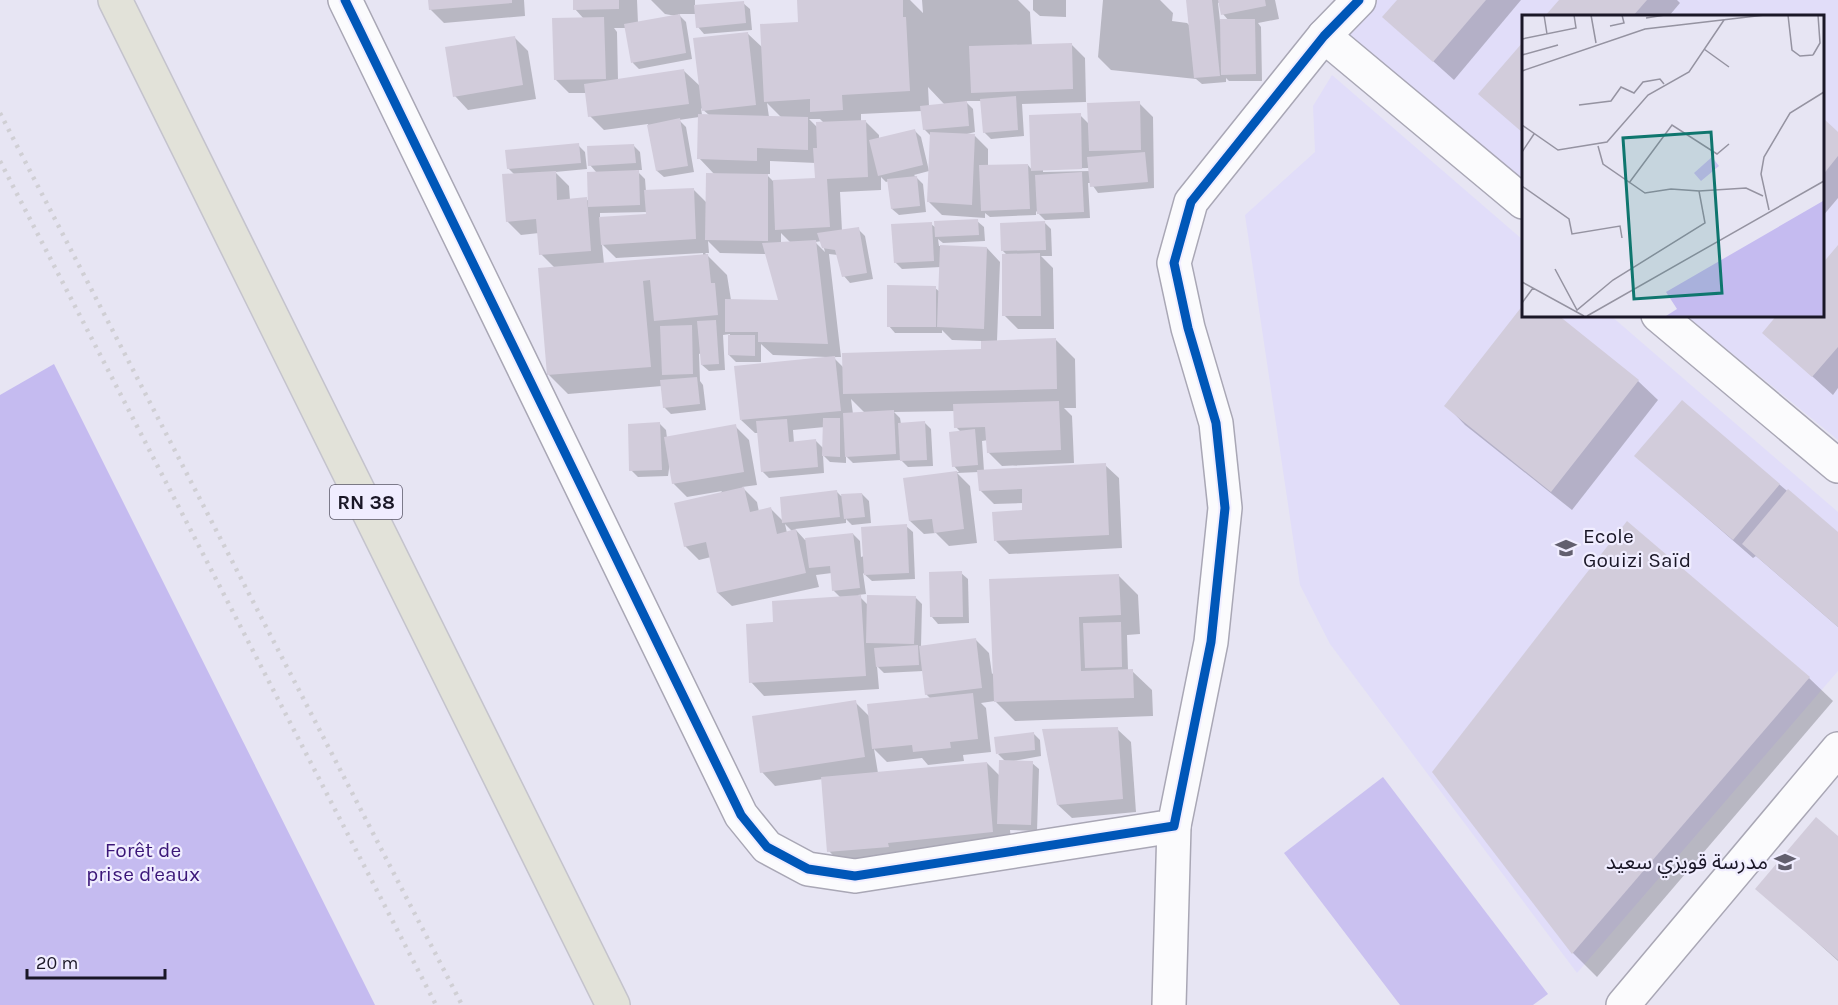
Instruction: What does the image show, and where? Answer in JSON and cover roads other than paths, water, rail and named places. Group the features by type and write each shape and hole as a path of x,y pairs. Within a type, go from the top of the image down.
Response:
{"main road":[{"name":"RN 38","path":"116,0 613,1005"}],"street":[{"path":"345,0 741,815 767,847 808,869 855,876 1174,826"},
{"path":"1168,1005 1174,826 1211,642 1225,508 1216,423 1188,328 1174,263 1191,202 1324,36 1359,0"},
{"path":"1324,36 1522,201"},
{"path":"1659,316 1838,466"},
{"path":"1623,1005 1838,749"}],"railway":[{"path":"0,113 462,1005"},
{"path":"0,161 436,1005"}],"place":[{"name":"Ecole Gouizi Saïd","path":"1566,548"},
{"name":"مدرسة قويزي سعيد","path":"1785,862"}],"park label":[{"name":"Forêt de prise d'eaux","path":"143,862"}]}
